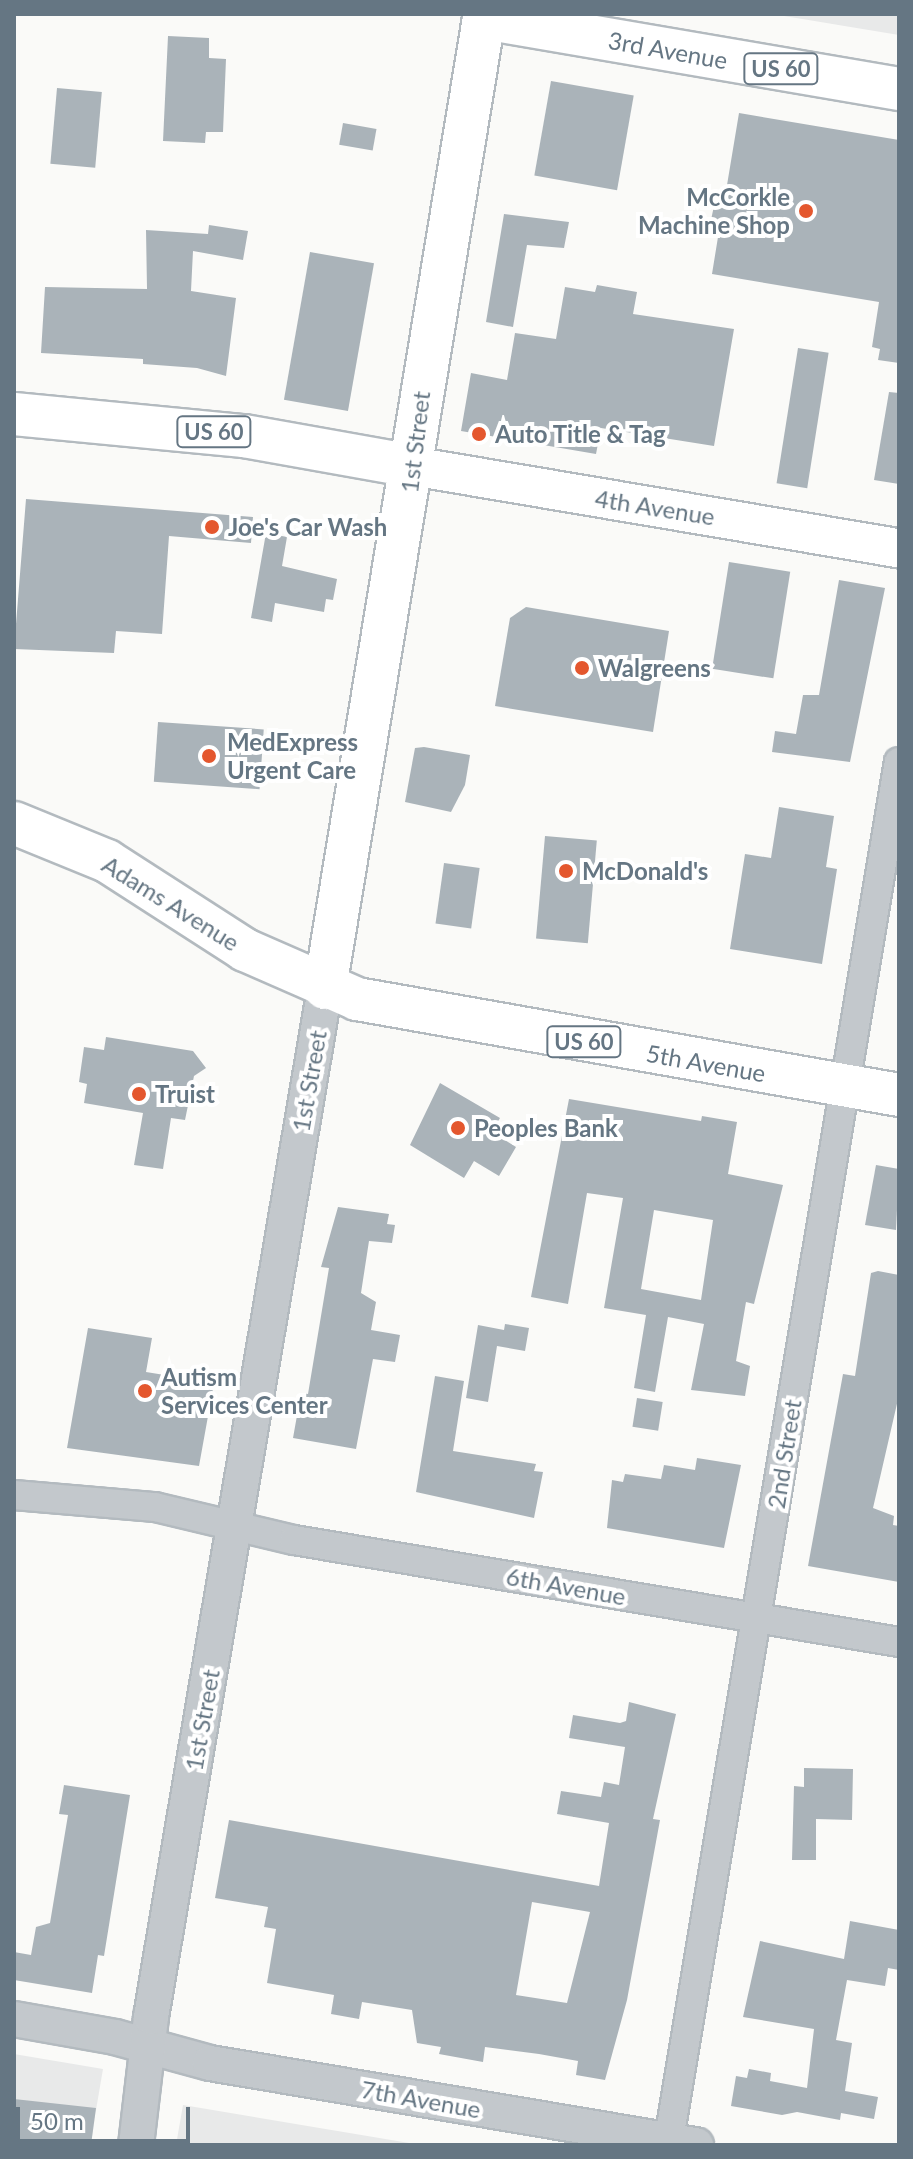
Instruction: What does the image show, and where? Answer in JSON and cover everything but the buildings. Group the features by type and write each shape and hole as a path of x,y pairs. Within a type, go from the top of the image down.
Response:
{"main road":[{"name":"3rd Avenue","path":"473,16 899,89"},
{"name":"1st Street","path":"325,988 412,466 473,16"},
{"name":"US 60","path":"14,414 244,436 412,466"},
{"name":"4th Avenue","path":"412,466 899,548"},
{"name":"Adams Avenue","path":"14,823 118,866 245,950 325,988"},
{"name":"5th Avenue","path":"325,988 413,1013 899,1095"}],"street":[{"name":"2nd Street","path":"677,2144 757,1618 899,762"},
{"name":"1st Street","path":"136,2145 147,2046 325,988"},
{"name":"6th Avenue","path":"14,1495 134,1504 294,1540 899,1642"},
{"name":"7th Avenue","path":"14,2019 147,2046 210,2063 677,2144"}],"shaded area":[{"path":"772,14 899,14 899,35"},
{"path":"14,2054 103,2069 90,2145 14,2145"},
{"path":"183,2105 421,2145 176,2145"}],"place":[{"name":"McCorkle Machine Shop","path":"806,211"},
{"name":"Auto Title & Tag","path":"479,434"},
{"name":"Joe's Car Wash","path":"212,527"},
{"name":"Walgreens","path":"582,668"},
{"name":"MedExpress Urgent Care","path":"209,756"},
{"name":"McDonald's","path":"566,871"},
{"name":"Truist","path":"139,1094"},
{"name":"Peoples Bank","path":"458,1128"},
{"name":"Autism Services Center","path":"145,1391"}]}
